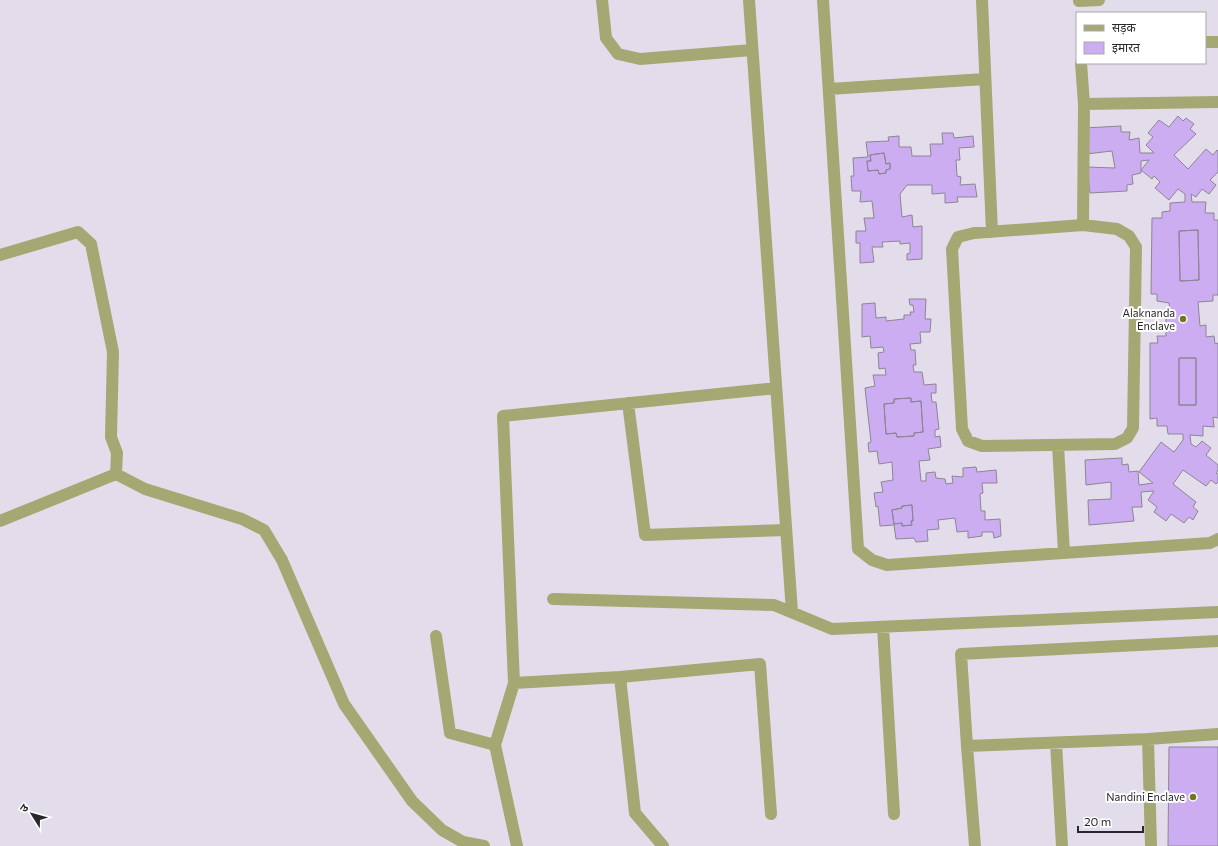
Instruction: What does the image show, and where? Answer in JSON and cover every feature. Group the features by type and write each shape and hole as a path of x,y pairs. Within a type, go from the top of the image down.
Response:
{"street":[{"path":"602,0 606,38 618,54 640,59 752,50"},
{"path":"749,0 792,612"},
{"path":"823,0 858,549 872,560 887,565 1210,543 1218,539"},
{"path":"982,0 992,232"},
{"path":"1079,12 1079,0 1099,0"},
{"path":"1206,42 1218,42"},
{"path":"1081,64 1084,104 1083,225"},
{"path":"829,89 985,79"},
{"path":"1084,104 1218,102"},
{"path":"1083,225 1117,229 1129,236 1136,247 1133,428 1127,438 1115,444 982,446 968,442 962,429 952,249 958,237 974,233 992,232 1083,225"},
{"path":"0,255 78,232 91,244 113,352 111,438 117,453 116,474"},
{"path":"517,846 495,745 514,683 503,416 776,388"},
{"path":"628,403 645,535 786,530"},
{"path":"1058,445 1064,553"},
{"path":"0,520 116,474 145,489 242,519 264,530 282,560 344,704 412,801 442,830 463,842 484,846"},
{"path":"553,599 774,605 832,629 1218,612"},
{"path":"883,627 894,814"},
{"path":"436,636 450,733 495,745"},
{"path":"975,846 967,746 962,654 1218,640"},
{"path":"514,683 760,664 771,814"},
{"path":"620,676 635,813 663,846"},
{"path":"967,746 1148,739 1218,734"},
{"path":"1148,739 1151,846"},
{"path":"1056,743 1062,846"}],"building":[{"name":"Alaknanda Enclave","path":"1178,116 1183,121 1186,118 1194,124 1190,129 1196,134 1174,155 1188,169 1206,149 1213,155 1217,150 1218,151 1218,172 1210,180 1216,185 1209,194 1202,189 1196,197 1191,194 1192,202 1206,202 1205,213 1214,213 1214,220 1218,220 1218,295 1213,295 1213,301 1198,302 1200,326 1206,325 1206,337 1214,336 1215,344 1218,343 1218,418 1213,417 1214,427 1203,426 1203,436 1190,435 1191,444 1196,447 1202,441 1211,448 1206,455 1218,465 1218,470 1216,473 1218,474 1218,482 1216,484 1211,480 1206,486 1183,470 1173,484 1196,502 1193,507 1198,511 1193,520 1189,517 1184,523 1171,514 1166,521 1154,512 1157,507 1148,500 1154,491 1141,492 1142,507 1132,507 1134,521 1089,525 1088,500 1111,499 1111,482 1086,485 1085,460 1122,458 1122,465 1128,464 1129,472 1138,471 1139,485 1153,483 1139,472 1161,442 1174,452 1183,440 1183,434 1168,434 1167,426 1157,426 1157,418 1150,419 1150,343 1158,343 1157,336 1166,336 1166,312 1170,312 1169,303 1157,301 1157,294 1151,294 1152,218 1162,218 1162,212 1170,211 1170,203 1185,202 1185,194 1178,189 1169,200 1155,188 1160,182 1154,176 1152,179 1141,170 1141,173 1132,175 1133,184 1127,185 1127,191 1090,193 1087,167 1115,168 1112,151 1086,154 1084,128 1121,126 1121,132 1130,132 1129,140 1139,138 1140,153 1154,153 1146,145 1153,137 1148,133 1159,120 1169,127","holes":["1149,160 1141,170 1141,161","1198,230 1199,280 1180,281 1179,231","1179,358 1196,358 1196,405 1179,405"]},
{"path":"942,133 953,133 954,138 973,136 974,147 959,148 960,160 956,160 957,176 961,177 960,185 975,184 977,197 957,197 958,202 945,203 945,193 932,194 932,185 907,185 900,194 902,217 912,215 913,227 922,226 922,259 907,260 907,254 910,253 910,243 900,244 900,241 882,242 883,247 872,247 874,262 860,263 860,243 856,243 856,231 866,231 864,218 874,218 872,201 860,202 861,191 852,191 851,176 854,176 853,158 868,157 866,142 889,141 888,137 899,136 899,147 911,147 912,156 931,156 930,144 943,144","holes":["884,153 886,164 890,163 890,169 886,170 886,173 879,174 878,170 868,171 867,161 871,161 870,155"]},
{"path":"884,153 886,164 890,163 890,169 886,170 886,173 879,174 878,170 868,171 867,161 871,161 870,155"},
{"path":"1198,230 1199,280 1180,281 1179,231"},
{"path":"909,299 926,299 925,319 931,319 930,332 920,332 921,343 910,344 911,350 915,350 916,365 913,365 914,372 922,372 924,385 936,384 936,393 931,393 932,402 936,402 939,429 935,430 935,437 940,436 941,447 928,449 930,460 919,461 921,481 926,481 926,473 935,472 936,478 945,479 946,484 953,483 952,476 963,477 963,468 976,467 977,472 996,470 997,483 982,483 983,493 980,494 981,511 985,511 985,520 1000,519 1001,536 994,538 993,532 982,532 982,536 968,538 968,531 957,532 955,518 938,520 939,529 927,530 928,541 916,542 914,538 896,539 894,525 880,526 878,506 876,507 874,493 883,492 881,482 893,480 892,462 879,464 877,451 869,452 868,443 871,442 865,388 875,386 873,375 886,375 885,368 879,369 878,353 884,352 883,347 871,348 870,336 862,337 862,304 875,303 876,318 886,317 886,321 904,319 904,315 911,315 910,312 914,312 913,305 910,305","holes":["911,398 911,402 921,401 923,432 914,433 914,436 897,437 896,433 886,434 884,404 894,403 894,399","912,505 912,525 902,526 902,523 894,524 892,510 902,508 902,506"]},
{"path":"1179,358 1196,358 1196,405 1179,405"},
{"path":"911,398 911,402 921,401 923,432 914,433 914,436 897,437 896,433 886,434 884,404 894,403 894,399"},
{"path":"912,505 912,525 902,526 902,523 894,524 892,510 902,508 902,506"},
{"name":"Nandini Enclave","path":"1169,747 1218,747 1218,846 1168,846"}],"place":[{"name":"Alaknanda Enclave","path":"1183,319"},
{"name":"Nandini Enclave","path":"1193,797"}]}
